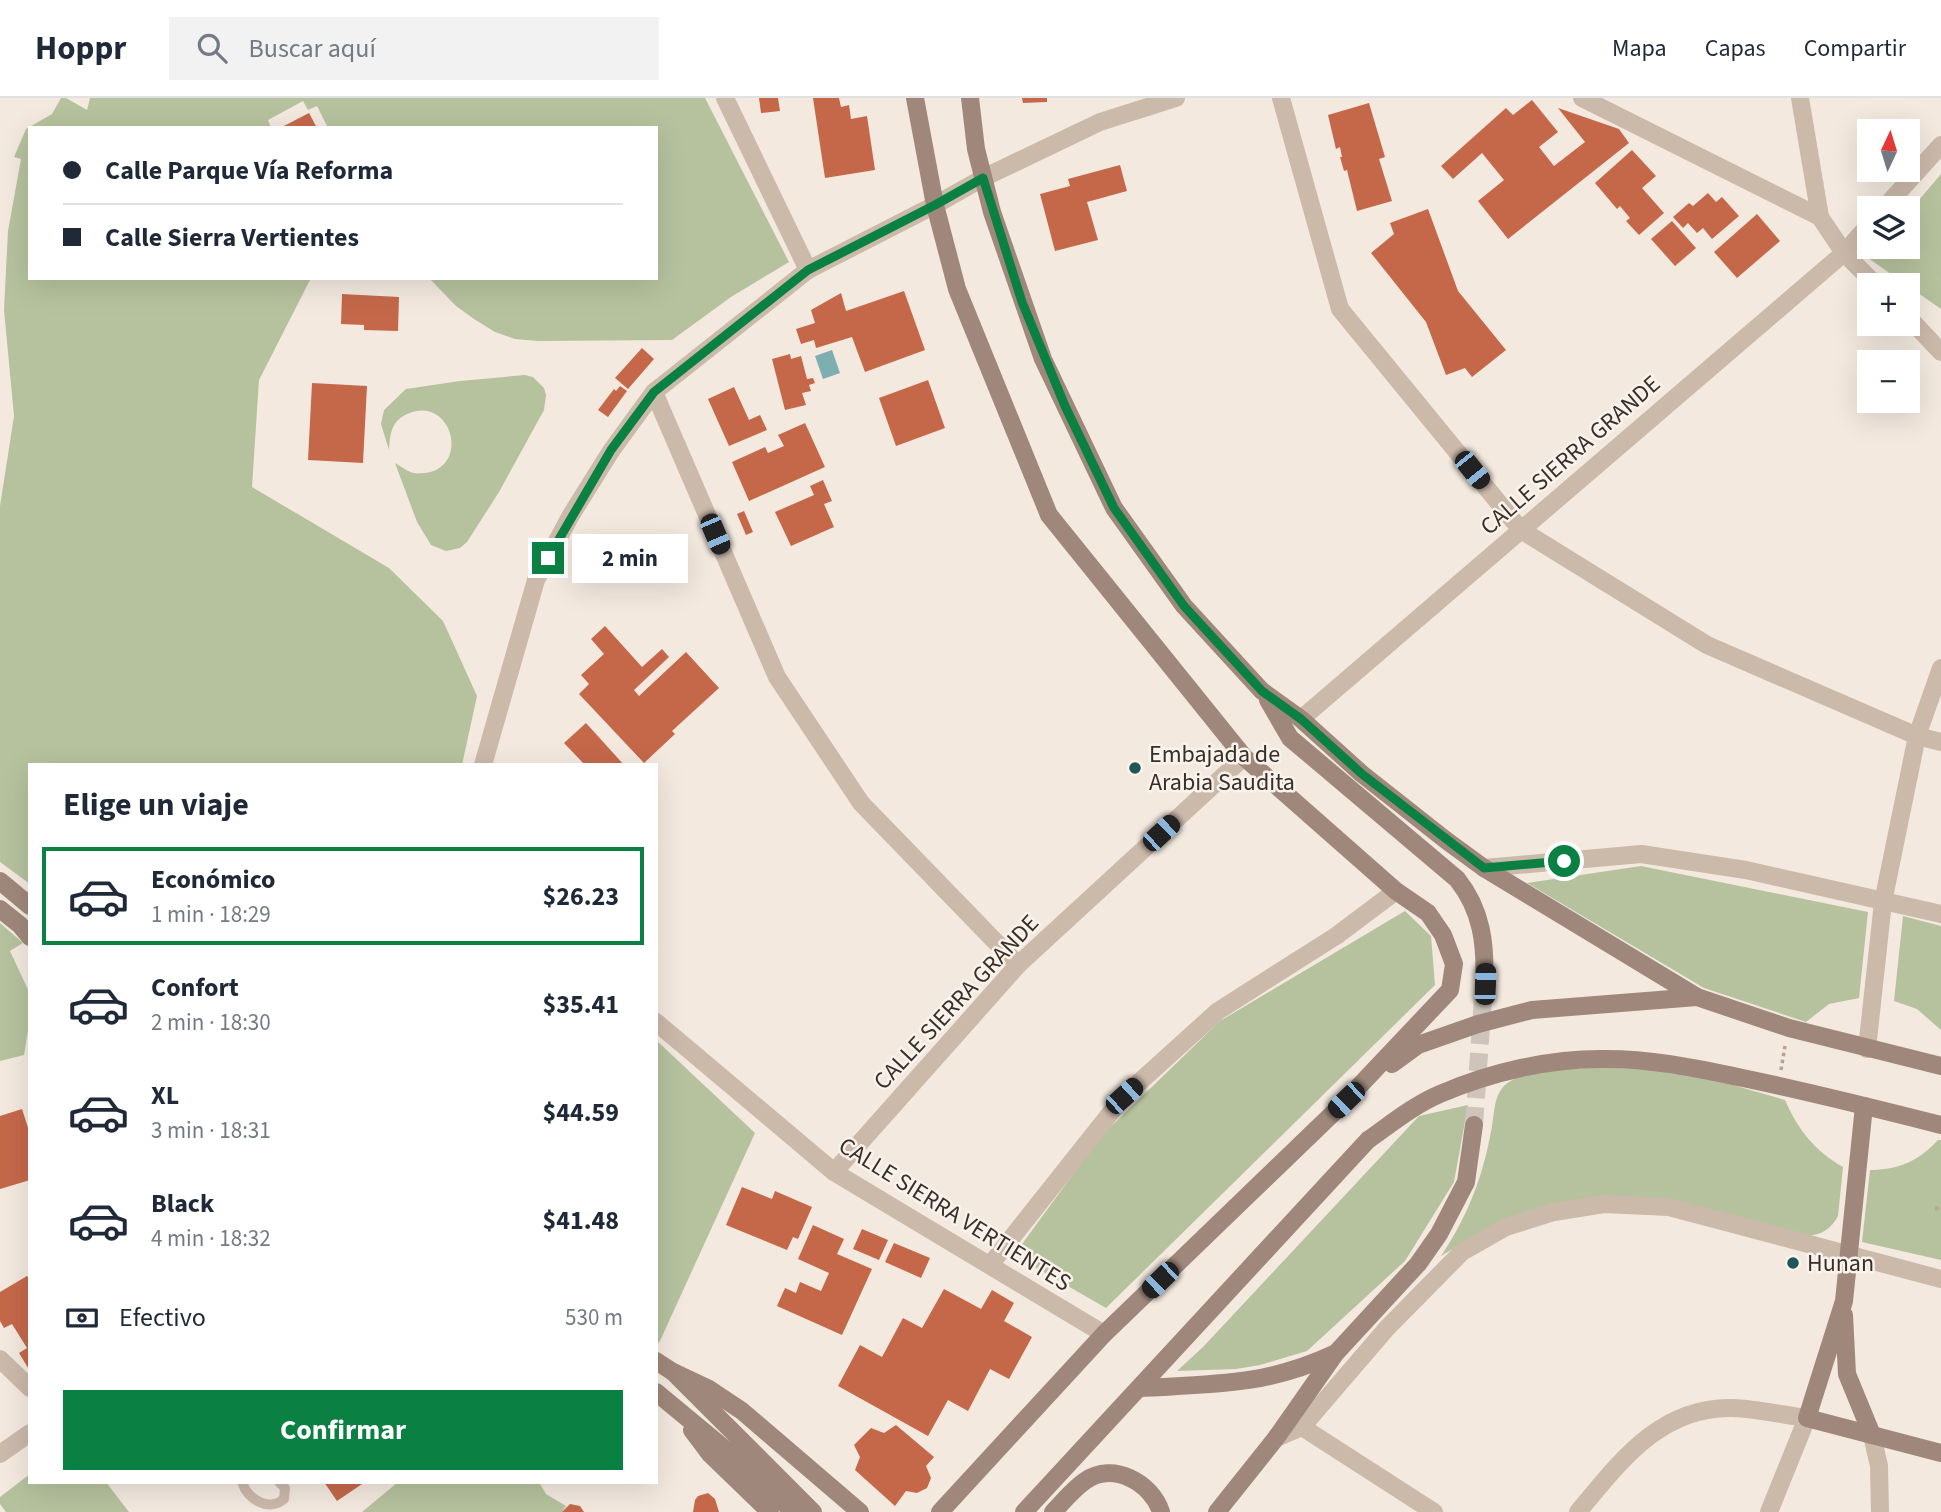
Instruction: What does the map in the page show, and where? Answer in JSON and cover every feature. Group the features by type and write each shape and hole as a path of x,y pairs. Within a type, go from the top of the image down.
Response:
{"main road":[{"path":"915,98 935,205 957,289 1049,514 1244,757 1396,891 1428,913 1443,935 1454,964 1450,990 1346,1100 1104,1334 940,1512"},
{"path":"970,98 976,149 983,178 1022,302 1043,359 1114,508 1184,606 1262,691 1290,738 1457,879 1469,893 1483,935 1485,984"},
{"path":"1262,691 1301,719 1362,774 1484,868 1697,998 1789,1028 1941,1066"},
{"path":"0,881 28,904"},
{"path":"0,909 28,935"},
{"path":"1346,1100 1418,1045 1478,1024 1532,1010 1697,998"},
{"path":"1024,1512 1368,1140 1404,1114 1439,1094 1543,1064 1604,1059 1667,1063 1777,1085 1941,1125"},
{"path":"1864,1106 1843,1301 1847,1374 1872,1436"},
{"path":"1217,1512 1276,1438 1335,1354 1418,1264 1439,1234 1466,1182 1474,1125"},
{"path":"1843,1301 1807,1418 1941,1454"},
{"path":"1140,1388 1237,1383 1262,1379 1287,1373 1335,1354"},
{"path":"658,1362 742,1410 860,1512"},
{"path":"673,1372 813,1512"},
{"path":"662,1396 710,1454 770,1512"},
{"path":"662,1396 749,1469 793,1512"},
{"path":"1053,1512 1085,1480 1107,1474 1118,1474 1139,1482 1155,1497 1161,1512"}],"street":[{"path":"725,98 808,270"},
{"path":"484,763 536,580 571,515 611,450 654,392 808,270 983,178 1100,122 1176,98"},
{"path":"1281,98 1340,309 1521,530 1707,645 1917,736 1941,742"},
{"path":"1581,98 1820,216"},
{"path":"1800,98 1820,216 1844,253 1864,273"},
{"path":"1895,196 1941,145"},
{"name":"CALLE SIERRA GRANDE","path":"1301,719 1844,253 1857,238"},
{"path":"1920,330 1941,352"},
{"path":"654,392 777,677 861,803 1018,965"},
{"path":"1867,1049 1883,902 1917,736 1941,668"},
{"name":"CALLE SIERRA GRANDE","path":"834,1172 1018,965 1244,757"},
{"path":"1484,868 1641,855 1746,870 1941,914"},
{"path":"990,1265 1124,1096 1218,1011 1336,936 1396,891"},
{"name":"CALLE SIERRA VERTIENTES","path":"658,1025 834,1172 1104,1334"},
{"path":"1276,1438 1302,1427 1387,1328 1462,1252 1506,1227 1554,1212 1604,1205 1669,1207 1941,1279"},
{"path":"0,1359 28,1386"},
{"path":"1578,1512 1626,1454 1639,1443 1669,1424 1690,1415 1732,1408 1807,1418 1769,1512"},
{"path":"1302,1427 1434,1512"},
{"path":"0,1454 28,1434"},
{"path":"1872,1436 1879,1466 1881,1512"}],"lane":[{"path":"243,1484 260,1506 281,1508 286,1494 280,1484"}],"path":[{"path":"1777,1085 1789,1028"}],"green space":[{"path":"61,98 87,110 90,98 705,98 789,262 731,297 672,340 515,339 495,332 474,319 456,306 431,280 658,280 658,126 327,126 317,106 308,110 303,101 268,120 270,126 31,126 52,114"},
{"path":"28,128 28,280 310,280 259,380 252,487 389,568 443,621 477,696 462,763 28,763 28,883 0,862 0,506 14,416 4,310 8,231 21,159 14,157"},
{"path":"1941,174 1941,309 1920,294 1920,273 1889,273 1869,259 1920,259 1920,199"},
{"path":"525,375 533,377 544,388 544,410 499,492 467,542 460,548 446,551 431,545 417,522 395,463 415,473 439,468 448,458 450,434 445,422 435,414 423,411 407,414 395,425 389,450 381,424 384,410 406,389"},
{"path":"1641,866 1868,912 1859,998 1829,1004 1806,1022 1704,988 1527,883"},
{"path":"1405,911 1431,936 1435,985 1106,1308 1014,1255 1101,1136 1220,1021"},
{"path":"1903,916 1941,926 1941,1030 1917,1009 1894,1001"},
{"path":"0,923 23,943 10,951 28,990 28,1030 24,1055 0,1061"},
{"path":"658,1042 755,1133 658,1342"},
{"path":"1605,1067 1665,1071 1726,1083 1785,1100 1808,1139 1843,1167 1838,1216 1835,1221 1821,1233 1806,1236 1670,1201 1480,1233 1441,1256 1474,1194 1489,1144 1496,1101 1504,1086 1517,1078 1541,1072"},
{"path":"1468,1105 1454,1182 1405,1261 1307,1351 1236,1369 1177,1371 1203,1347 1419,1116"},
{"path":"1941,1140 1941,1260 1862,1242 1870,1170 1907,1163 1923,1154"},
{"path":"28,1476 28,1484 108,1484 129,1512 6,1512 0,1504 0,1497"},
{"path":"396,1484 540,1484 546,1494 566,1506 562,1512 362,1512"}],"water":[{"path":"832,350 840,373 823,379 815,356"}],"building":[{"path":"759,98 778,98 780,111 761,113"},
{"path":"813,98 839,98 841,107 849,105 851,119 867,116 875,170 825,178"},
{"path":"1022,98 1047,98 1047,102 1023,103"},
{"path":"1532,100 1558,132 1539,147 1554,166 1585,142 1558,108 1619,129 1629,143 1508,239 1478,201 1504,180 1482,153 1453,179 1441,166 1506,108 1513,115"},
{"path":"1369,103 1385,157 1379,159 1392,201 1357,211 1347,170 1344,171 1340,147 1336,149 1328,115"},
{"path":"309,113 316,126 284,126"},
{"path":"1632,150 1656,176 1642,188 1664,213 1639,235 1626,221 1630,218 1620,206 1617,209 1595,183"},
{"path":"1120,165 1127,191 1087,202 1098,240 1055,251 1040,194 1070,186 1068,179"},
{"path":"1708,193 1716,202 1722,197 1739,216 1712,239 1703,228 1697,233 1688,223 1683,228 1673,217 1689,203 1693,206"},
{"path":"1428,209 1458,291 1506,350 1472,377 1465,368 1446,375 1426,322 1371,253 1394,234 1390,223"},
{"path":"1757,214 1780,241 1737,278 1714,252"},
{"path":"1672,221 1696,248 1675,266 1651,239"},
{"path":"904,291 925,350 865,372 852,337 816,348 814,340 801,344 796,329 815,323 811,310 841,293 846,311"},
{"path":"342,294 399,297 398,331 364,330 364,325 341,324"},
{"path":"642,348 654,359 628,389 615,378"},
{"path":"790,354 791,359 801,356 807,379 813,378 815,383 809,385 811,391 802,393 806,405 785,410 772,359"},
{"path":"928,380 945,428 896,446 879,398"},
{"path":"312,383 367,386 363,463 308,460"},
{"path":"620,386 627,391 608,417 598,410 614,389 616,391"},
{"path":"734,387 749,420 760,415 767,430 729,446 708,399"},
{"path":"805,423 825,467 749,501 732,462 765,447 768,453 784,446 778,435"},
{"path":"823,480 832,501 824,504 834,527 791,546 775,512 814,495 810,486"},
{"path":"744,511 753,532 746,535 737,514"},
{"path":"605,626 642,667 662,649 669,657 634,690 639,696 686,652 719,688 672,731 675,734 644,763 579,694 589,684 581,675 604,654 591,639"},
{"path":"586,723 622,763 583,763 564,743"},
{"path":"22,1109 28,1128 28,1181 0,1189 0,1116"},
{"path":"742,1187 772,1199 775,1191 812,1207 798,1239 793,1237 787,1250 726,1225"},
{"path":"813,1225 844,1239 837,1254 872,1269 842,1335 777,1306 785,1288 796,1293 800,1282 821,1291 829,1273 798,1259"},
{"path":"862,1229 888,1240 879,1260 853,1249"},
{"path":"894,1243 930,1258 921,1278 885,1262"},
{"path":"28,1277 28,1368 19,1353 27,1348 12,1324 4,1328 0,1321 0,1292"},
{"path":"944,1289 981,1309 992,1290 1014,1303 1004,1321 1032,1337 1009,1379 990,1369 968,1411 948,1400 928,1436 838,1386 860,1345 882,1357 903,1318 922,1328"},
{"path":"896,1425 934,1457 926,1466 931,1478 927,1488 917,1493 906,1491 895,1506 855,1470 860,1457 854,1445 871,1428 884,1433"},
{"path":"325,1484 362,1484 337,1501"},
{"path":"708,1493 715,1499 719,1512 693,1512 698,1496"},
{"path":"570,1504 580,1506 584,1512 562,1512"}],"tunnel":[{"path":"1474,1125 1484,984"}],"place":[{"name":"Embajada de Arabia Saudita","path":"1135,768"},
{"name":"Hunan","path":"1793,1263"}],"route":[{"path":"548,558 611,450 654,392 808,270 983,178 1022,302 1043,359 1065,406 1114,508 1184,606 1262,691 1301,719 1362,774 1484,868 1564,861"}]}
